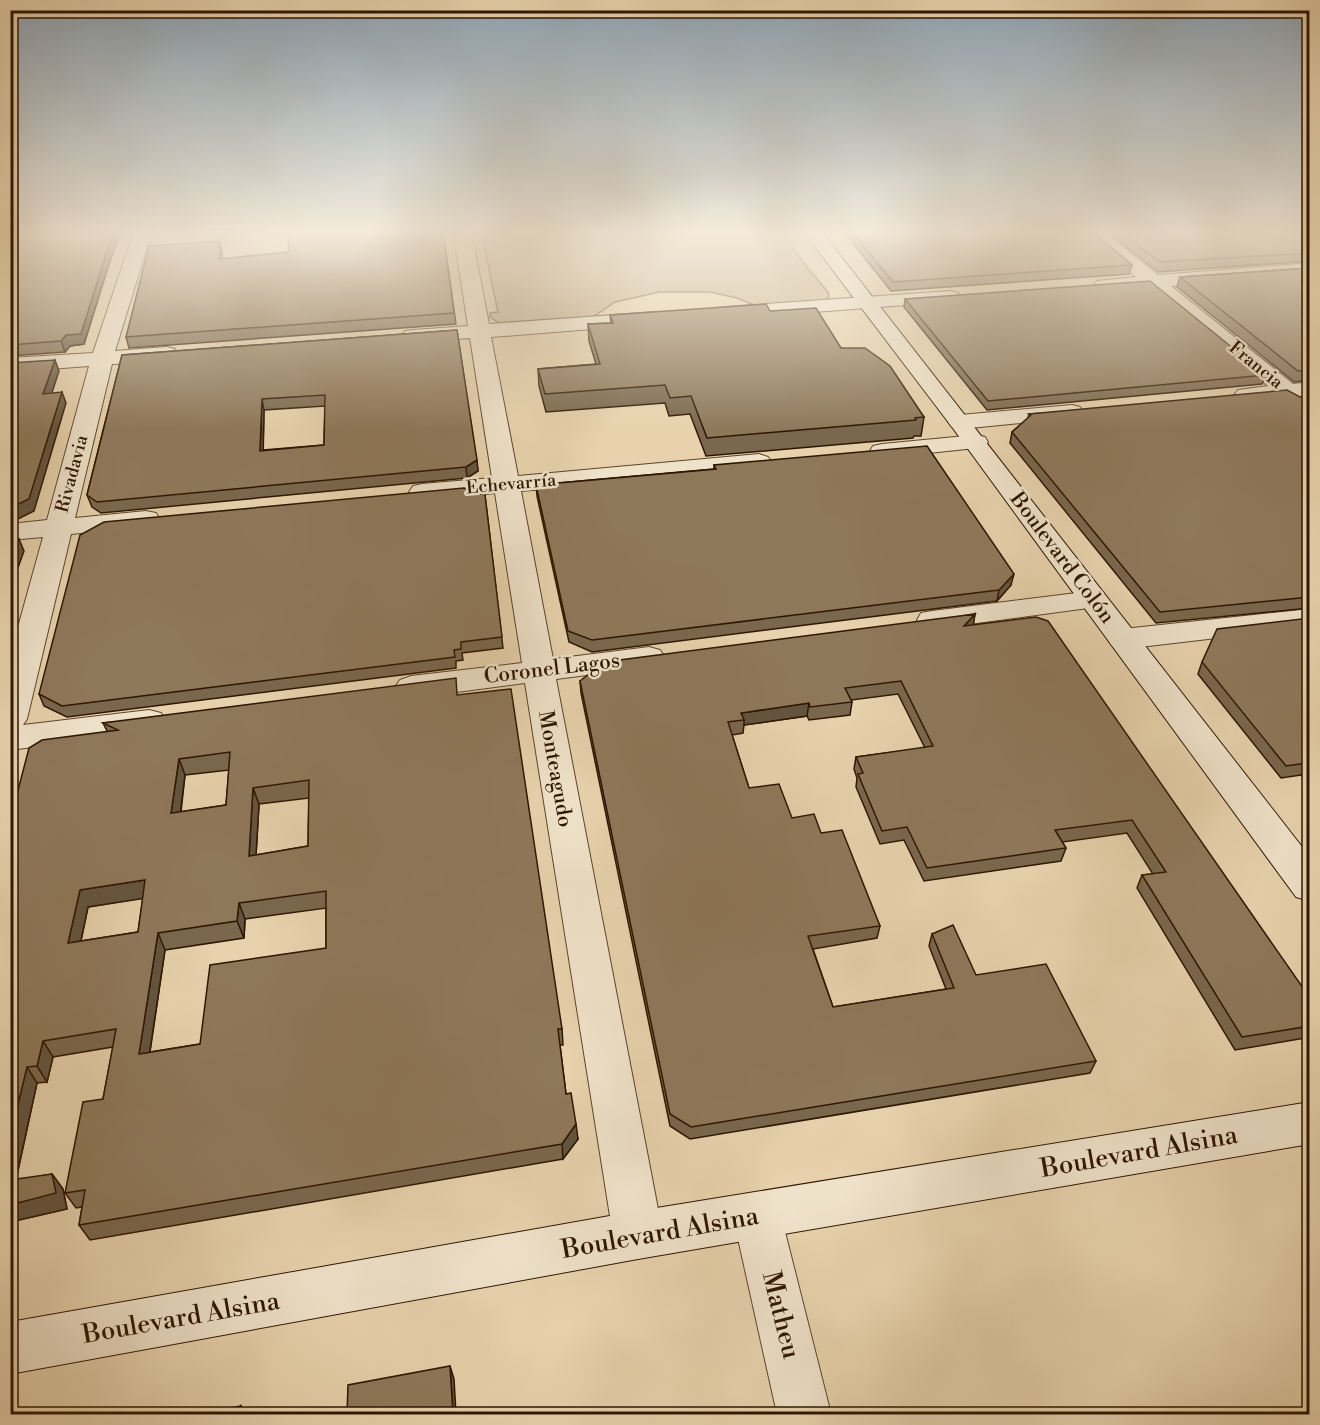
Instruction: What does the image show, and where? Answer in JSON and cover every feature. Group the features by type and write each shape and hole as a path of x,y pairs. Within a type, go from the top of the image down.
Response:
{"street":[{"name":"Rivadavia","path":"10,719 102,358 122,298"},
{"name":"Monteagudo","path":"473,298 638,1235"},
{"name":"Boulevard Colón","path":"863,298 968,432 1310,886"},
{"path":"700,315 941,298"},
{"name":"Francia","path":"1174,298 1299,390 1310,408"},
{"path":"396,337 678,317"},
{"path":"10,365 185,353"},
{"path":"1218,398 1299,390"},
{"path":"858,453 1089,410"},
{"name":"Echevarría","path":"401,494 788,459"},
{"path":"10,532 165,517"},
{"path":"904,624 1093,600"},
{"path":"1124,639 1310,618"},
{"name":"Coronel Lagos","path":"386,690 680,653"},
{"path":"10,738 175,717"},
{"name":"Boulevard Alsina","path":"10,1348 638,1235 1310,1123"},
{"name":"Matheu","path":"757,1216 804,1414"}],"shaded area":[{"path":"495,298 635,298 615,302 593,317 499,323 490,317 490,313 498,312"},
{"path":"735,298 828,298 823,301 754,305"}],"building":[{"path":"10,298 92,298 81,334 66,335 61,341 10,345"},
{"path":"136,298 452,298 454,313 126,337"},
{"path":"1170,298 1266,375 988,401 905,299"},
{"path":"1206,298 1310,298 1310,371 1298,371"},
{"path":"766,304 770,311 816,308 841,348 865,348 890,366 924,417 915,418 916,420 707,438 691,396 670,398 665,385 545,394 538,369 600,364 588,324 613,323 610,315"},
{"path":"457,330 477,460 466,467 97,502 87,495 122,355","holes":["325,395 324,445 260,451 262,399"]},
{"path":"55,360 43,394 62,392 29,499 10,508 10,363"},
{"path":"1287,390 1300,397 1310,395 1310,597 1160,612 1012,432 1031,415 1029,414"},
{"path":"927,446 1014,574 999,590 592,640 568,631 536,485 716,469 714,465"},
{"path":"464,488 485,495 502,637 461,642 461,649 454,650 455,657 62,706 39,694 80,535 104,522"},
{"path":"10,535 19,539 10,562"},
{"path":"975,614 964,626 1036,617 1048,621 1310,998 1310,1026 1242,1037 1142,875 1166,872 1132,820 1055,830 1066,848 927,868 907,827 882,831 858,774 863,773 856,757 933,746 901,681 845,688 852,702 810,707 809,703 741,713 744,720 728,722 749,788 779,784 792,818 814,814 821,833 842,830 880,926 808,936 833,1007 954,988 932,934 953,925 976,975 1046,964 1096,1061 691,1127 670,1114 580,681 604,662"},
{"path":"1310,618 1310,766 1307,763 1286,766 1202,662 1217,629"},
{"path":"456,678 457,695 511,689 562,1029 558,1029 566,1094 571,1093 576,1124 562,1144 79,1225 85,1190 65,1193 83,1102 103,1099 116,1029 43,1041 37,1066 27,1067 10,1137 10,799 16,798 29,748 42,740 118,730 103,723","holes":["230,752 226,805 171,813 179,759","309,780 308,846 249,856 253,788","145,880 138,932 68,943 80,890","326,891 326,948 210,965 200,1044 139,1054 158,933 237,921 239,903"]},
{"path":"52,1174 56,1193 10,1205 10,1180"},
{"path":"450,1366 453,1414 347,1414 348,1385"},
{"path":"241,1406 240,1414 199,1414"}]}
